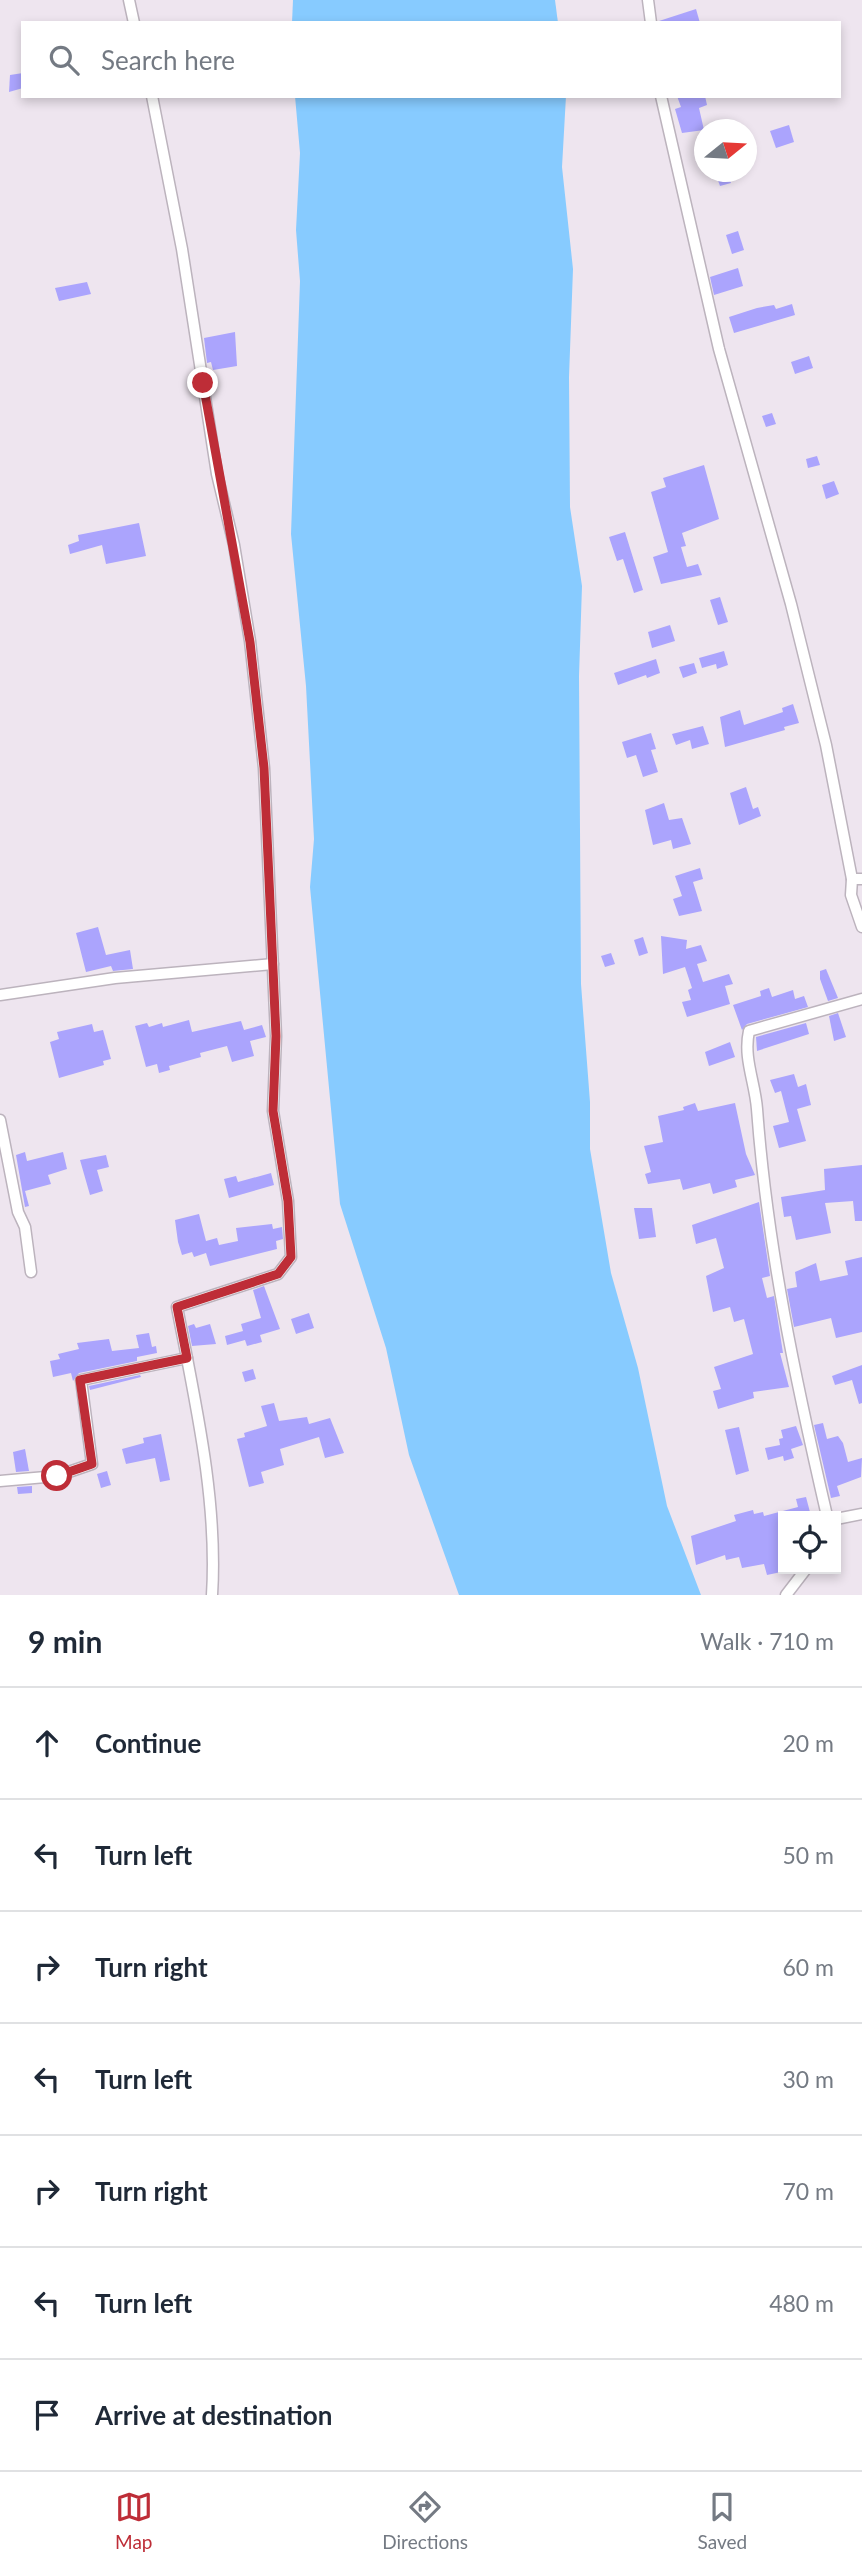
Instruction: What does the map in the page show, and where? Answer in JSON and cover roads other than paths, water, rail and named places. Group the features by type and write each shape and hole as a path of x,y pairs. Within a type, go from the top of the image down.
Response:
{"street":[{"path":"129,0 134,21"},
{"path":"648,0 651,21"},
{"path":"152,98 180,236 218,474 234,545 250,642 264,768 276,1036 273,1111 288,1201 291,1257 278,1274 177,1307 209,1507 214,1565 212,1595"},
{"path":"661,98 719,349 791,604 826,744 857,879 851,895 862,927"},
{"path":"0,995 115,978 273,964"},
{"path":"826,1511 801,1403 778,1273 760,1165 757,1105 746,1043 749,1031 862,999"},
{"path":"0,1119 18,1212 25,1227 31,1272"},
{"path":"0,1481 57,1476 92,1464 80,1380 187,1358"},
{"path":"841,1518 862,1514"},
{"path":"786,1595 802,1574"}],"water":[{"path":"293,0 555,0 558,21 292,21"},
{"path":"295,98 566,98 562,167 573,269 569,377 570,507 582,586 579,676 581,984 590,1102 590,1149 611,1273 638,1368 667,1506 701,1595 459,1595 409,1455 386,1348 340,1204 310,887 314,839 306,686 291,534 300,281 296,230 300,153"}]}
